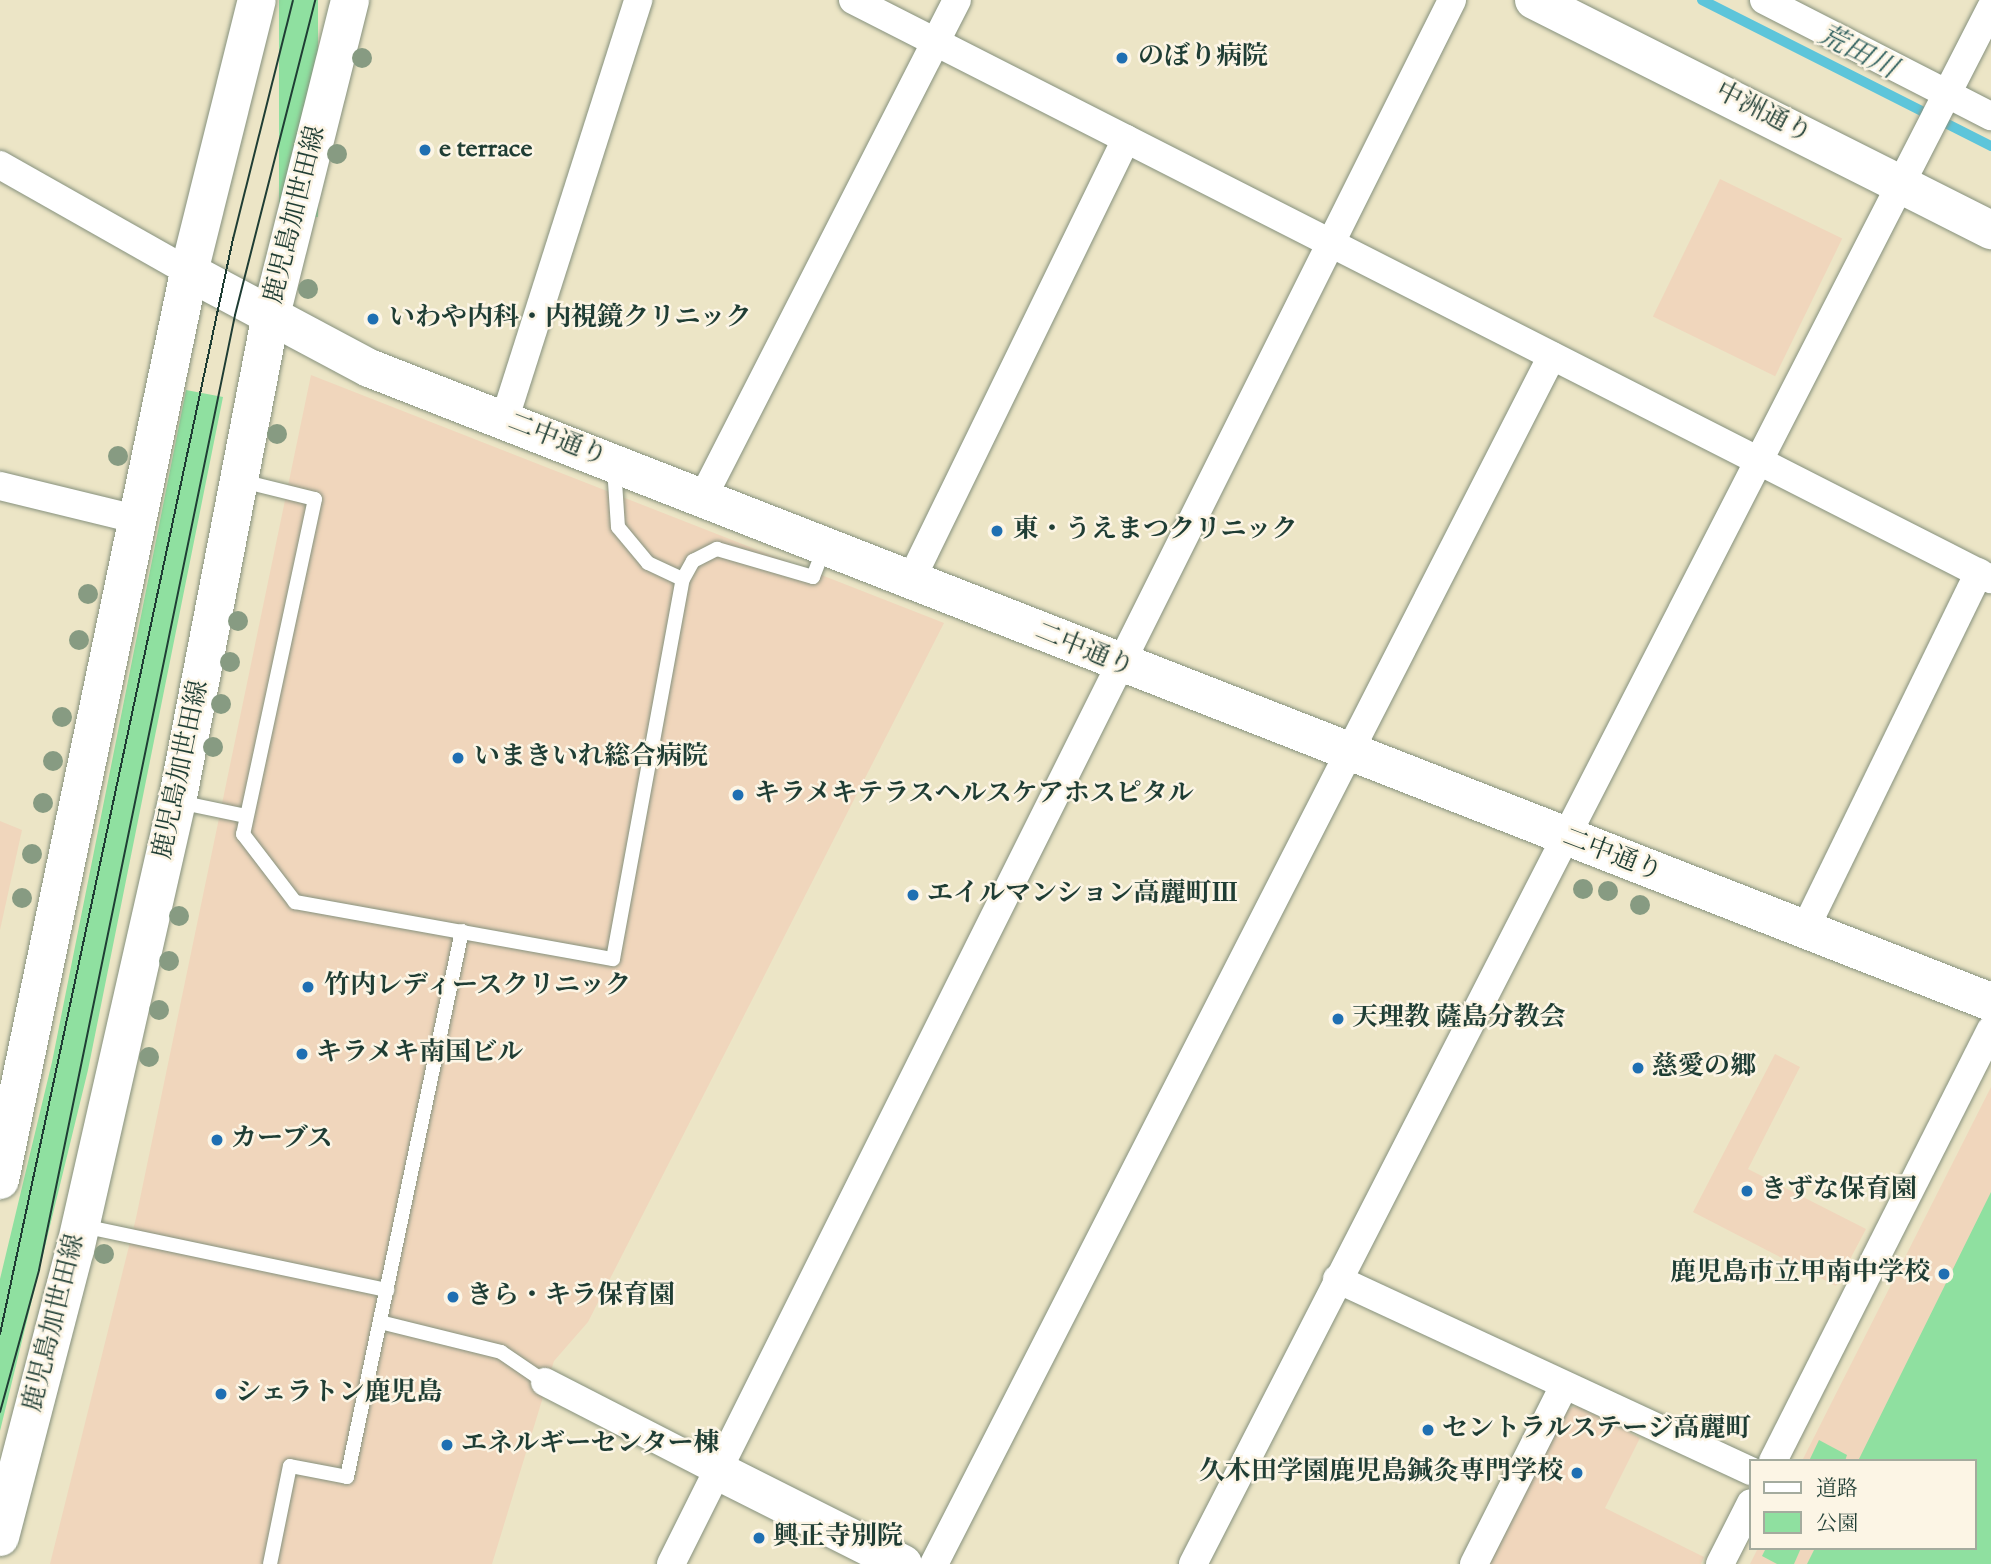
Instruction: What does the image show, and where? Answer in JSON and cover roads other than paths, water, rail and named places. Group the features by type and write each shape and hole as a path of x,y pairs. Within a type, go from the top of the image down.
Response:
{"main road":[{"path":"0,1180 189,272 257,0"},
{"name":"鹿児島加世田線","path":"0,1537 80,1225 177,802 270,319 349,0"},
{"name":"中洲通り","path":"1534,0 1991,230"},
{"name":"二中通り","path":"189,272 270,319 369,368 1123,667 1991,1002"},
{"path":"718,1471 903,1564"}],"street":[{"path":"504,421 638,0"},
{"path":"853,0 1985,575 1804,931"},
{"path":"702,499 957,0"},
{"path":"671,1564 1123,667 1452,0"},
{"path":"1764,0 1943,98 1991,116"},
{"path":"1192,1564 1561,836 1758,460 1898,181 1991,8"},
{"path":"910,582 1126,139"},
{"path":"0,165 189,272"},
{"path":"934,1564 1552,356"},
{"path":"0,486 139,520"},
{"path":"1774,1459 1991,1030"},
{"path":"1337,1279 1750,1471"},
{"path":"545,1382 718,1471"},
{"path":"1475,1564 1564,1386"},
{"path":"1720,1564 1750,1505"}],"lane":[{"path":"614,463 618,527 648,564 683,579"},
{"path":"240,481 315,499 243,834 295,902 613,959 683,579 693,561 717,549 813,576 825,548"},
{"path":"177,802 246,816"},
{"path":"270,1564 290,1466 347,1476 463,931"},
{"path":"80,1225 387,1290"},
{"path":"380,1322 500,1352 545,1382"}],"waterway":[{"name":"荒田川","path":"1702,0 1991,146"}],"tram line":[{"path":"0,1334 233,239 293,0"},
{"path":"0,1412 39,1270 235,315 315,0"}],"place":[{"name":"のぼり病院","path":"1122,58"},
{"name":"e terrace","path":"425,150"},
{"name":"いわや内科・内視鏡クリニック","path":"373,319"},
{"name":"東・うえまつクリニック","path":"997,531"},
{"name":"いまきいれ総合病院","path":"458,758"},
{"name":"キラメキテラスヘルスケアホスピタル","path":"738,795"},
{"name":"エイルマンション高麗町Ⅲ","path":"913,895"},
{"name":"竹内レディースクリニック","path":"308,987"},
{"name":"天理教 薩島分教会","path":"1338,1019"},
{"name":"キラメキ南国ビル","path":"302,1054"},
{"name":"慈愛の郷","path":"1638,1068"},
{"name":"カーブス","path":"217,1140"},
{"name":"きずな保育園","path":"1747,1191"},
{"name":"鹿児島市立甲南中学校","path":"1944,1274"},
{"name":"きら・キラ保育園","path":"453,1297"},
{"name":"シェラトン鹿児島","path":"221,1394"},
{"name":"セントラルステージ高麗町","path":"1428,1430"},
{"name":"エネルギーセンター棟","path":"447,1445"},
{"name":"久木田学園鹿児島鍼灸専門学校","path":"1577,1473"},
{"name":"興正寺別院","path":"759,1538"}]}
